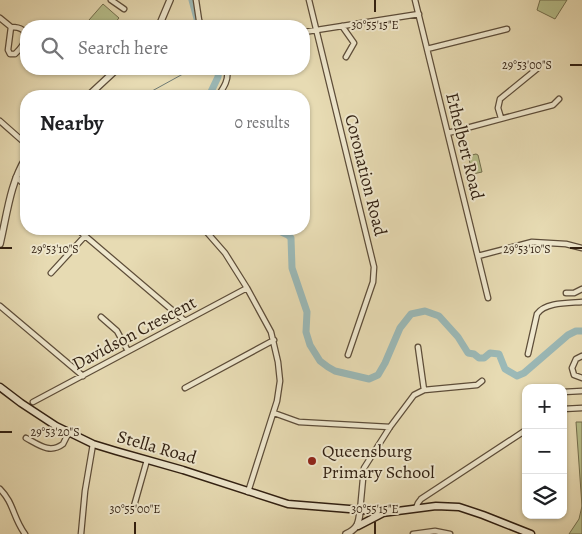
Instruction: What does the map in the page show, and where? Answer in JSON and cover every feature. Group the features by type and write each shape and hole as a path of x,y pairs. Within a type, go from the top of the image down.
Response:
{"main road":[{"name":"Stella Road","path":"0,387 36,413 92,444 288,504 360,512 384,512 444,506 483,515 531,534"},
{"path":"358,526 384,512"}],"street":[{"path":"111,0 124,9"},
{"path":"161,20 170,0"},
{"path":"196,0 200,20"},
{"name":"Coronation Road","path":"309,0 341,128 346,132 350,167 371,242 374,267 374,274 348,355"},
{"name":"Ethelbert Road","path":"415,0 488,298"},
{"path":"310,31 418,14"},
{"path":"0,18 11,27 20,29"},
{"path":"342,26 354,43 346,57"},
{"path":"11,27 8,50 10,54 16,54 20,49"},
{"path":"427,49 507,29"},
{"path":"502,118 498,104 500,99 538,68"},
{"path":"94,90 111,75"},
{"path":"222,90 228,79 228,75"},
{"path":"448,132 553,105 559,99"},
{"path":"0,121 20,139"},
{"path":"350,167 357,166"},
{"path":"0,244 2,226 16,177 20,169"},
{"path":"16,177 20,181"},
{"path":"209,235 225,253 248,288 274,340 278,362 280,381 274,413 248,492"},
{"path":"51,274 85,236 178,314 185,322"},
{"path":"478,256 532,242 566,244 582,248"},
{"name":"Davidson Crescent","path":"33,402 248,288"},
{"path":"566,293 574,293 582,289"},
{"path":"528,354 539,310 556,304 582,302"},
{"path":"0,306 83,376"},
{"path":"101,317 117,330 128,351"},
{"path":"185,388 274,340"},
{"path":"418,347 424,390"},
{"path":"582,356 576,359 572,368 574,375 582,378"},
{"path":"346,534 358,526 364,468 390,427 414,395 424,390 477,385 482,381"},
{"path":"567,392 582,391"},
{"path":"567,409 582,408"},
{"path":"274,413 299,422 390,427"},
{"path":"26,438 44,448 53,449 64,444 69,432"},
{"path":"416,508 421,499 522,433"},
{"path":"81,534 84,491 92,444"},
{"path":"134,506 147,460"},
{"path":"1,491 10,500 16,520 25,534"},
{"path":"412,534 435,531 450,534"}],"green space":[{"path":"540,0 567,0 555,19 537,10"},
{"path":"103,4 119,18 117,20 89,20"},
{"path":"478,155 482,172 473,174 468,156"},
{"path":"576,422 582,422 582,506"},
{"path":"582,506 582,534 569,534 579,519"}],"waterway":[{"path":"192,0 197,20"},
{"path":"154,90 181,75"},
{"path":"212,90 218,75"},
{"path":"288,235 291,238 292,268 307,312 306,332 310,345 320,361 335,371 369,379 378,375 400,328 411,314 425,311 439,316 458,337 468,353 474,354 479,358 484,358 490,353 499,354 505,369 517,376 524,373 568,335 576,331 582,331"}],"place":[{"name":"Queensburg Primary School","path":"312,461"}]}
